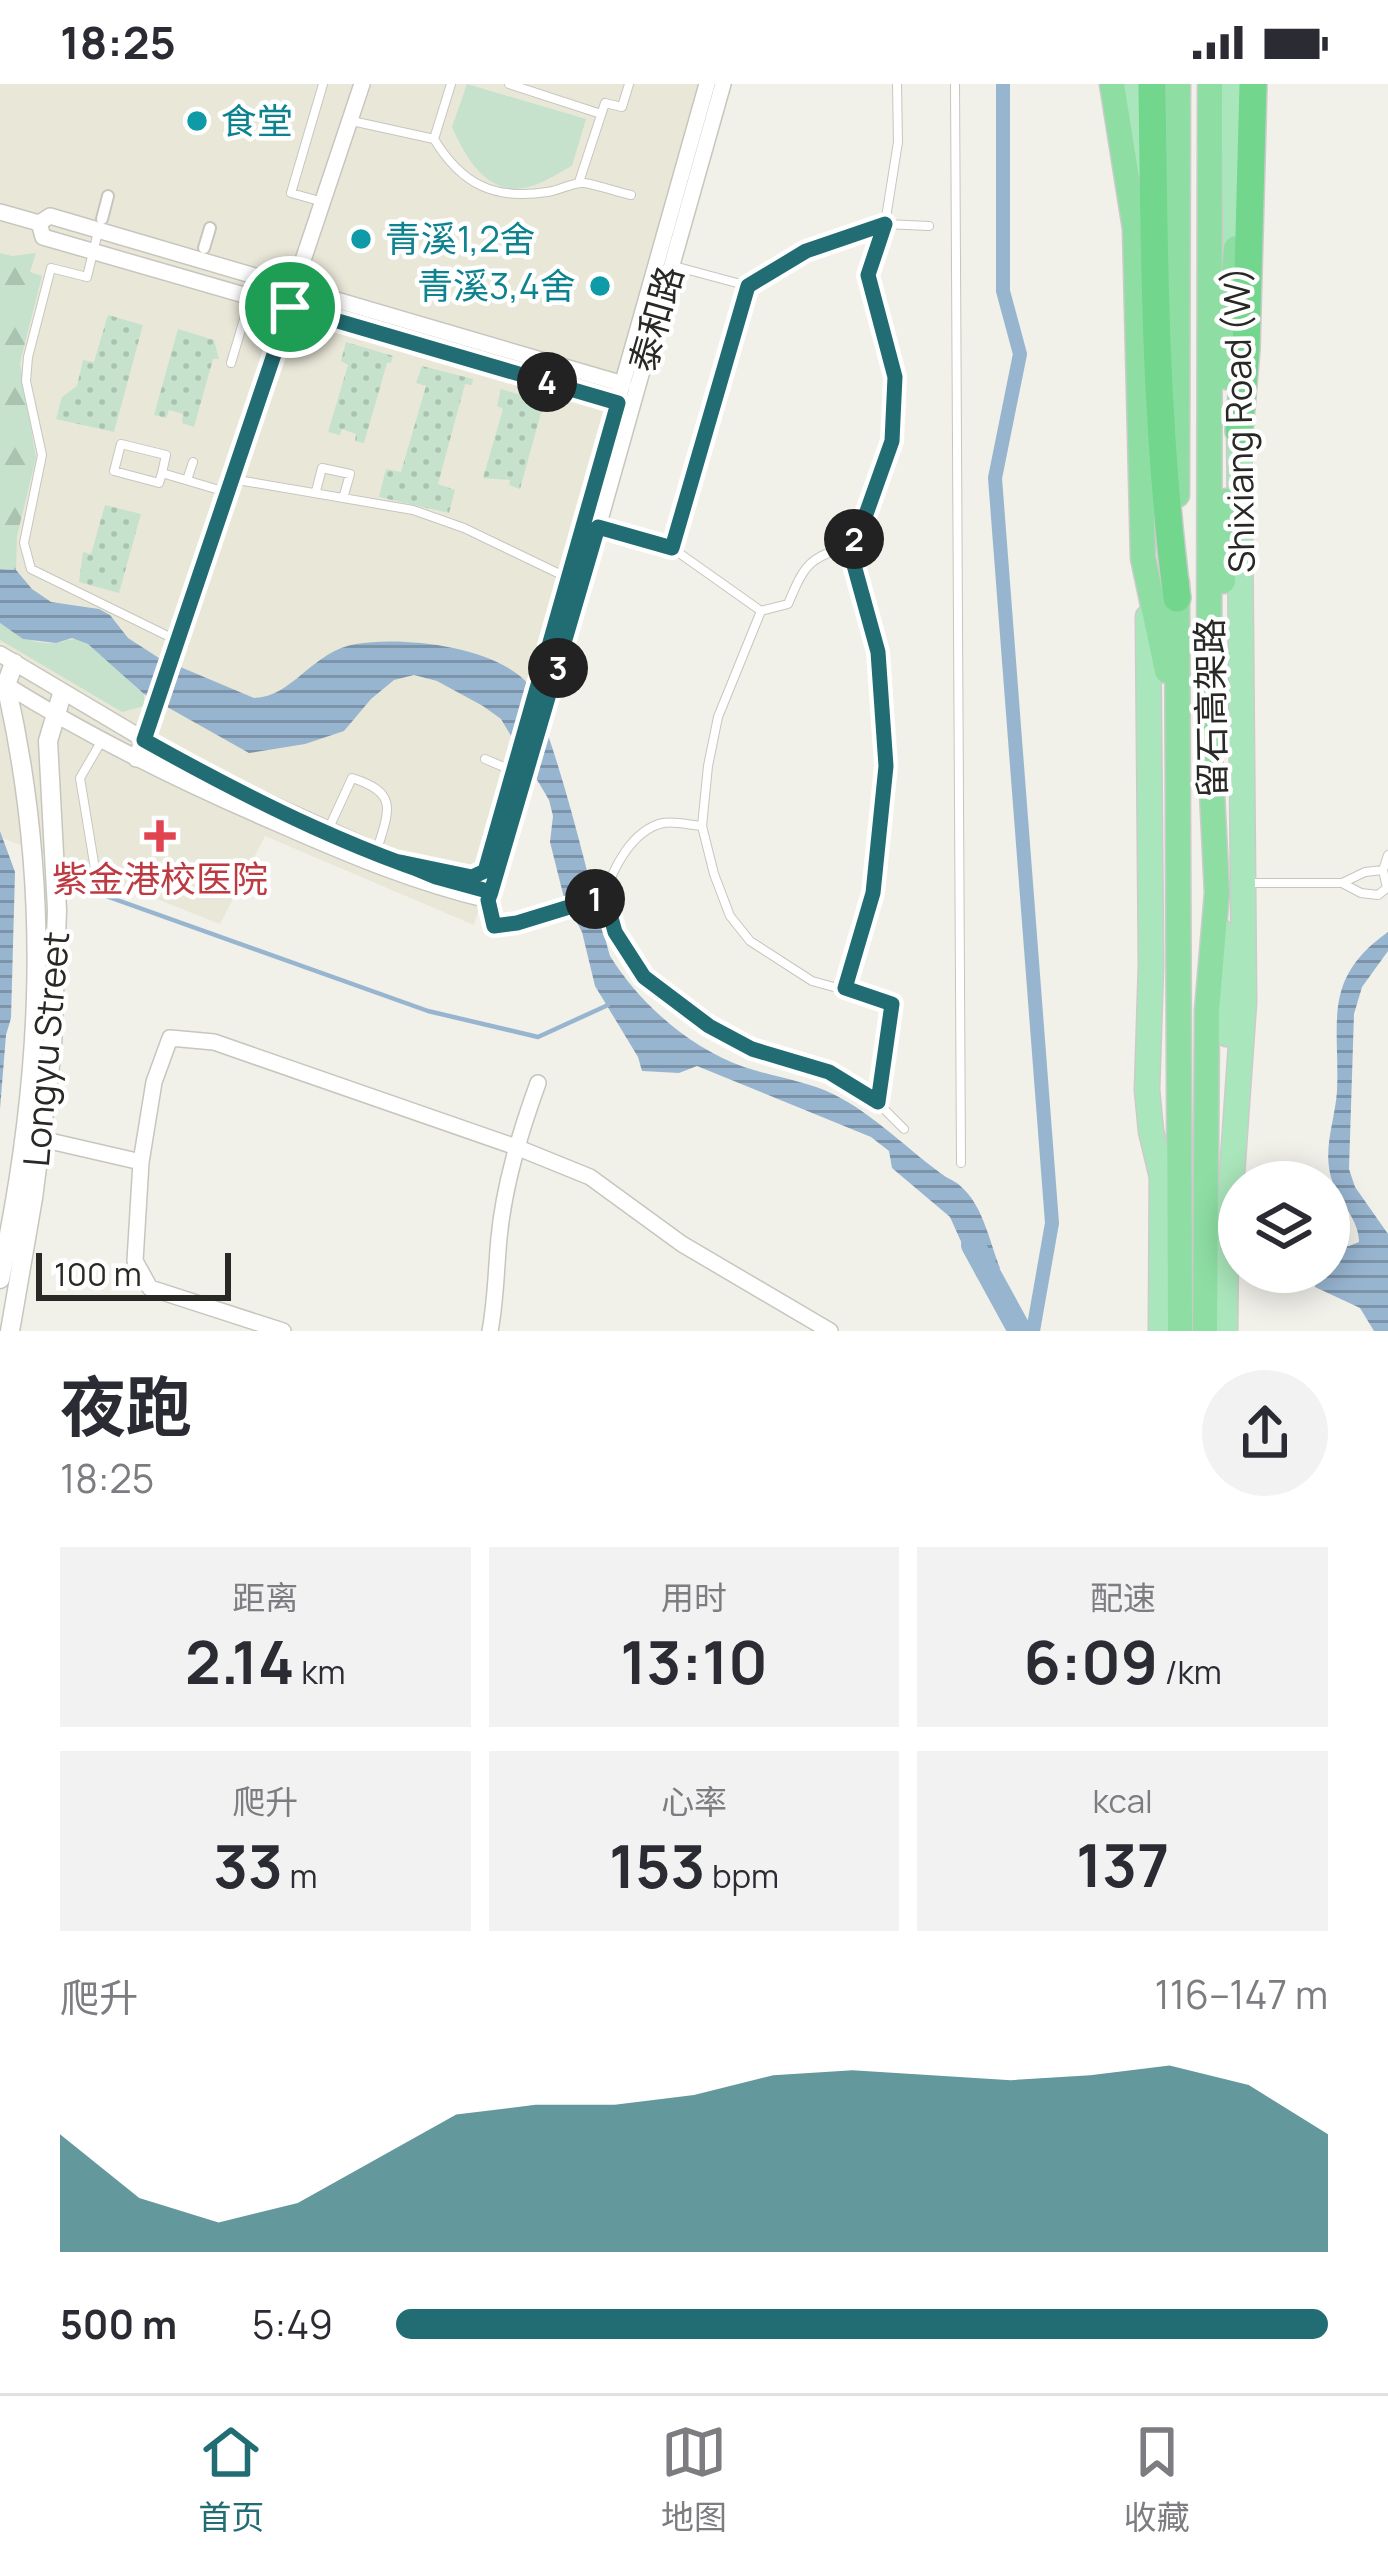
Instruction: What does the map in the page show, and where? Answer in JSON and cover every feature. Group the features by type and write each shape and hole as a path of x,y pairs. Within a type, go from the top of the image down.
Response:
{"highway":[{"path":"1112,84 1144,235 1177,598"},
{"path":"1152,84 1144,235 1143,557 1179,727"},
{"name":"留石高架路","path":"1178,84 1180,1331"},
{"name":"留石高架路","path":"1205,1331 1208,1011 1216,893 1209,732 1210,84"},
{"path":"1239,431 1246,349 1253,84"},
{"path":"1209,732 1226,546 1226,351 1236,248"}],"main road":[{"path":"1131,84 1144,235"},
{"name":"Shixiang Road (W)","path":"1233,84 1244,1002 1233,1161"},
{"path":"1143,557 1150,641 1147,1090 1162,1178"},
{"name":"Shixiang Road (W)","path":"1216,893 1227,1009 1224,1161"},
{"path":"1161,1331 1164,1040 1177,920"},
{"name":"Shixiang Road (W)","path":"1226,1293 1226,1331"}],"street":[{"path":"136,759 362,84"},
{"name":"泰和路","path":"545,690 568,578 707,84"},
{"name":"泰和路","path":"490,896 519,772 598,527 723,84"},
{"path":"100,225 108,196"},
{"path":"0,212 39,223 50,216 100,225 296,289 623,384"},
{"path":"39,223 44,236 618,403"},
{"path":"204,248 210,227"},
{"path":"7,658 192,768 400,862 490,896 423,884 355,858 136,759 3,683 7,658"},
{"name":"Longyu Street","path":"3,683 19,742 48,910 52,1050 10,1331"},
{"name":"Longyu Street","path":"0,1279 17,1200 56,850 49,741 62,694"},
{"path":"400,862 472,877 485,871 519,772"},
{"path":"283,1331 150,1288 135,1262 141,1162 154,1082 170,1038 214,1042 590,1177 682,1244 830,1331"},
{"path":"490,1331 498,1293 499,1237 516,1147 538,1083"},
{"path":"41,1138 141,1162"}],"lane":[{"path":"322,84 291,193 324,203"},
{"path":"434,139 451,84"},
{"path":"509,84 601,115"},
{"path":"579,182 605,104 622,107 629,84"},
{"path":"845,988 873,893 886,766 878,652 849,547 892,441 895,377 868,275 885,224 898,142 897,84"},
{"path":"955,84 961,1163"},
{"path":"352,121 434,139 450,166 480,186 513,196 555,191 579,182 631,196"},
{"path":"672,548 748,286 806,251 885,224 929,226"},
{"path":"100,225 87,277 51,268 32,329 26,381 42,455 24,543 31,569 178,641"},
{"path":"671,265 748,286"},
{"path":"231,363 251,296"},
{"path":"121,444 166,455 162,473 159,483 114,471 121,444"},
{"path":"188,480 193,462"},
{"path":"316,491 322,467 350,474 344,495"},
{"path":"162,473 230,486 344,495 413,510 568,578"},
{"path":"598,527 672,548 761,611 788,604 797,580 819,554 849,547"},
{"path":"761,611 718,717 702,826 730,916 750,941 812,981 892,1004 878,1102"},
{"path":"95,868 80,778 102,741"},
{"path":"485,759 519,772"},
{"path":"328,831 352,778 370,784 384,792 389,804 377,852"},
{"path":"702,826 662,823 638,838 611,872 600,897 615,932 644,977 709,1026 752,1049 829,1072 878,1102 904,1129"},
{"path":"1342,883 1378,896 1387,888 1383,870 1388,855"},
{"path":"1242,884 1342,883 1383,870"},
{"path":"490,896 494,926 600,897"}],"shaded area":[{"path":"0,84 715,84 474,925 265,836 220,924 0,837"}],"green space":[{"path":"467,84 586,119 572,166 528,187 514,189 490,181 471,162 452,127"},
{"path":"0,253 36,253 30,272 42,276 20,363 36,458 17,536 16,570 0,569"},
{"path":"108,315 143,325 114,432 56,419 62,397 77,386 83,360 94,362"},
{"path":"178,329 214,340 219,359 213,359 194,427 182,423 183,414 169,410 166,418 154,415"},
{"path":"346,342 393,356 364,443 342,429 340,435 328,432 348,365 341,361"},
{"path":"422,366 473,379 472,385 465,384 438,484 455,490 449,513 379,497 386,469 401,472 426,386 416,383"},
{"path":"501,389 544,402 520,489 509,485 510,480 483,478 503,409 497,406"},
{"path":"105,505 141,514 119,593 79,582 83,552 91,554"},
{"path":"0,623 32,641 76,639 92,646 144,694 144,706 122,712 0,640"}],"water":[{"path":"0,569 16,570 51,602 99,609 128,638 159,658 254,698 280,690 341,648 375,642 448,647 514,672 529,685 540,709 610,956 636,991 686,1036 724,1059 823,1090 877,1122 967,1193 1000,1268 977,1277 950,1217 892,1168 889,1151 871,1137 697,1066 679,1073 642,1071 595,986 582,932 564,898 550,842 553,816 549,800 501,719 483,706 437,681 414,675 394,680 344,731 305,744 249,753 144,694 88,644 72,638 56,643 23,639 0,623"},
{"path":"0,831 15,872 11,1018 0,1109"},
{"path":"1388,932 1388,951 1362,987 1354,1014 1349,1161 1328,1161 1337,1091 1338,1004 1352,967"},
{"path":"1350,1172 1388,1234 1388,1331 1374,1331 1360,1308 1328,1293 1350,1293 1350,1246 1359,1242 1350,1215"}],"waterway":[{"path":"1003,84 1003,291 1020,354 995,478 1052,1223 1033,1331"},
{"path":"64,881 428,1011 538,1037 608,1005"},
{"path":"973,1245 1020,1331"}],"place":[{"name":"食堂","path":"197,121"},
{"name":"青溪1,2舍","path":"361,239"},
{"name":"青溪3,4舍","path":"600,286"},
{"name":"紫金港校医院","path":"160,836"}],"route":[{"path":"290,307 144,740 192,768 356,844 436,877 491,892 488,900 494,926 605,896 615,932 644,977 709,1026 752,1049 829,1072 878,1102 892,1004 845,988 873,893 886,766 878,652 849,547 892,441 895,377 868,275 885,224 806,251 748,286 672,548 598,527 491,892 400,862 472,877 485,871 618,403 290,307"}]}
